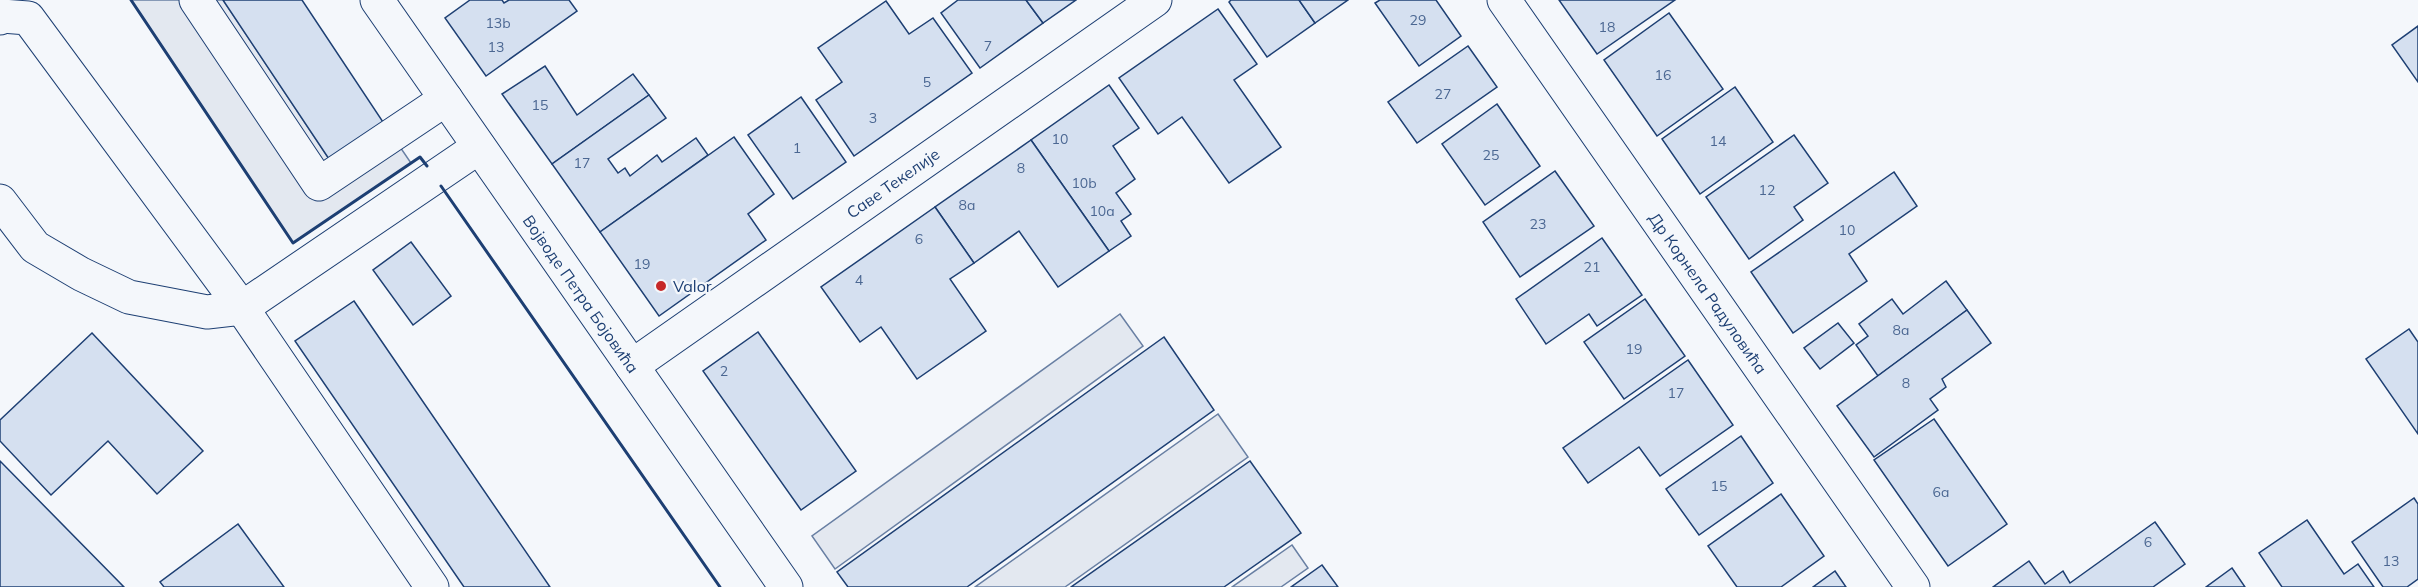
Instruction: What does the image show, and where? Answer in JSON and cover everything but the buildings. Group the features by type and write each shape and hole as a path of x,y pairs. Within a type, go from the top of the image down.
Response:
{"street":[{"path":"196,0 319,184 446,99"},
{"name":"Војводе Петра Бојовића","path":"377,0 786,587"},
{"name":"Саве Текелије","path":"632,366 1155,0"},
{"name":"Др Корнела Радуловића","path":"1504,0 1913,587"},
{"path":"0,18 2,16 28,18 242,308 432,587"},
{"path":"0,201 35,247 81,274 129,297 207,312 242,308 480,147"}],"shaded area":[{"path":"131,0 223,0 329,159 383,122 411,163 293,243"},
{"path":"1120,314 1143,346 835,569 812,536"},
{"path":"1218,414 1248,457 1065,587 975,587"},
{"path":"1292,545 1308,568 1281,587 1232,587"}],"wall":[{"path":"131,0 293,243 420,157 427,166"},
{"path":"441,186 720,587"}],"place":[{"name":"Valor","path":"661,286"}]}
